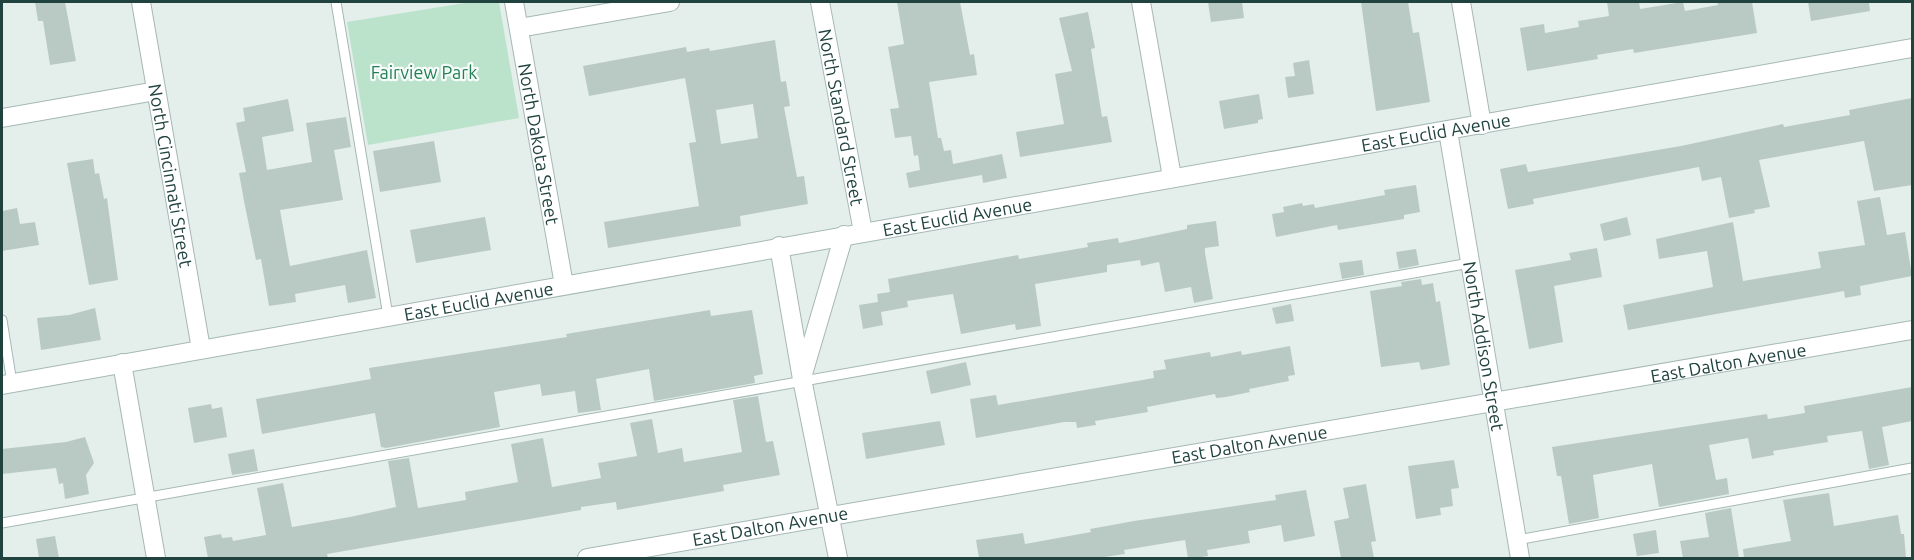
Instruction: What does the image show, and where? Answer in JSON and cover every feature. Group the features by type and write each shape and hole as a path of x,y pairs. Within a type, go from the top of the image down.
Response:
{"street":[{"name":"North Cincinnati Street","path":"141,2 201,349"},
{"name":"North Dakota Street","path":"514,2 564,285"},
{"path":"519,28 670,2"},
{"name":"North Standard Street","path":"820,2 863,232"},
{"path":"1141,2 1172,177"},
{"path":"1461,2 1482,125"},
{"name":"East Euclid Avenue","path":"7,384 779,246 1448,131 1912,48"},
{"path":"2,118 156,91"},
{"name":"North Addison Street","path":"1448,131 1519,549"},
{"path":"802,379 844,235"},
{"path":"779,246 802,379 831,514 838,558"},
{"name":"East Dalton Avenue","path":"587,558 831,514 1494,404 1912,330"},
{"path":"122,363 156,558"}],"lane":[{"path":"336,2 388,316"},
{"path":"2,522 802,379 1470,263"},
{"path":"2,320 7,384"},
{"path":"1519,549 1912,468"}],"green space":[{"name":"Fairview Park","path":"471,2 499,2 519,118 368,145 347,22"}],"building":[{"path":"35,2 65,2 76,61 50,65 43,21 38,21"},
{"path":"897,2 960,2 970,55 974,54 977,75 929,82 938,138 941,138 944,151 951,150 953,164 1002,154 1007,178 983,183 982,175 909,188 906,173 920,170 918,155 914,156 911,136 895,138 890,109 899,108 888,47 904,44"},
{"path":"1208,2 1242,2 1244,18 1211,22"},
{"path":"1361,2 1408,2 1413,33 1419,32 1430,102 1376,111"},
{"path":"1607,2 1639,2 1640,9 1683,2 1685,11 1718,5 1717,2 1752,2 1757,33 1634,53 1633,49 1597,55 1598,59 1527,71 1520,28 1544,24 1545,33 1579,27 1578,21 1609,16"},
{"path":"1808,2 1869,2 1870,11 1811,21"},
{"path":"1088,12 1095,48 1091,49 1102,117 1107,116 1112,142 1020,157 1016,132 1064,124 1055,74 1072,71 1059,18"},
{"path":"775,40 781,82 786,81 790,106 784,107 797,177 804,176 808,204 740,216 741,226 608,248 604,222 699,206 689,143 696,142 685,78 589,96 583,66 686,47 687,52 709,48 710,51","holes":["753,104 758,138 721,144 716,110"]},
{"path":"1309,60 1314,94 1288,98 1285,77 1295,76 1293,63"},
{"path":"1259,94 1263,119 1258,120 1258,123 1224,129 1219,101"},
{"path":"1912,98 1912,185 1874,191 1864,141 1759,160 1770,207 1754,210 1755,213 1729,218 1721,177 1702,181 1699,167 1533,199 1534,204 1508,209 1500,169 1526,164 1528,172 1681,146 1783,124 1784,127 1850,115 1849,110"},
{"path":"288,99 294,131 262,137 267,170 312,162 306,123 346,117 351,147 334,150 343,200 280,210 290,266 367,250 376,298 348,303 345,285 295,294 296,302 269,306 261,259 256,260 244,201 239,173 246,172 236,123 245,121 243,108"},
{"path":"434,141 441,182 380,192 373,151"},
{"path":"93,159 95,174 99,173 104,199 107,198 118,280 89,285 67,163"},
{"path":"1416,185 1420,212 1404,215 1404,219 1338,230 1337,225 1276,237 1272,214 1284,212 1283,207 1302,203 1303,206 1314,204 1315,208 1385,195 1384,190"},
{"path":"1880,197 1887,235 1905,232 1912,276 1860,286 1861,295 1845,298 1844,291 1628,330 1623,305 1713,287 1707,251 1659,259 1656,239 1733,222 1743,281 1821,268 1818,252 1865,245 1857,201"},
{"path":"17,208 20,224 35,222 39,245 2,251 2,211"},
{"path":"485,217 491,250 416,263 410,230"},
{"path":"1627,217 1631,235 1604,241 1600,224"},
{"path":"1216,221 1219,246 1205,248 1213,299 1194,303 1191,287 1165,292 1159,262 1141,266 1140,260 1107,265 1107,272 1035,284 1041,326 1016,330 1015,324 961,334 953,294 907,301 908,307 881,312 883,325 863,329 859,305 878,302 877,294 890,292 888,279 1018,255 1019,259 1088,247 1087,243 1118,238 1119,243 1187,229 1187,225"},
{"path":"1597,248 1602,277 1554,286 1563,342 1529,349 1515,270 1571,260 1569,253"},
{"path":"1416,249 1419,265 1399,269 1396,252"},
{"path":"1362,260 1364,275 1342,279 1339,263"},
{"path":"1421,279 1422,285 1433,283 1436,302 1440,301 1450,365 1421,370 1419,362 1381,367 1370,291 1402,286 1401,282"},
{"path":"1291,304 1294,321 1276,324 1272,308"},
{"path":"95,308 101,340 41,350 37,318 69,315"},
{"path":"710,310 711,316 752,310 763,374 754,376 755,383 654,401 649,369 596,379 601,410 578,413 575,391 542,396 540,384 494,392 500,427 386,448 381,447 375,413 262,434 256,399 371,379 369,368 567,337 566,334"},
{"path":"1290,346 1295,375 1288,376 1289,381 1249,389 1250,392 1226,397 1216,398 1215,394 1147,407 1148,412 1095,421 1096,425 1077,428 1076,422 1064,422 976,438 970,399 996,395 998,405 1154,378 1153,371 1166,369 1164,360 1210,352 1211,357 1241,351 1242,355"},
{"path":"966,362 971,385 931,394 926,371"},
{"path":"1912,387 1912,421 1882,427 1889,465 1869,469 1862,431 1827,436 1828,442 1773,451 1774,455 1752,459 1748,438 1709,445 1716,480 1727,478 1729,494 1659,507 1652,464 1593,475 1599,518 1569,524 1561,476 1557,476 1552,447 1767,414 1768,419 1805,413 1804,406"},
{"path":"758,396 766,442 773,441 780,475 723,485 724,491 617,510 616,502 581,507 581,510 327,554 328,558 208,558 204,537 221,534 222,538 232,537 233,541 266,535 257,488 283,483 292,527 350,517 396,507 388,461 409,458 418,508 466,500 465,492 518,482 511,444 543,438 552,487 601,478 598,463 637,456 630,423 652,419 658,453 682,448 684,462 742,452 733,400"},
{"path":"211,404 212,409 222,407 227,437 194,443 188,408"},
{"path":"940,421 945,445 866,459 862,433"},
{"path":"85,437 94,463 86,475 89,494 65,499 63,483 59,484 56,468 2,474 2,449 66,442"},
{"path":"254,449 258,471 232,475 228,454"},
{"path":"1454,460 1459,488 1451,489 1453,506 1440,508 1441,515 1416,519 1408,466"},
{"path":"1366,484 1376,541 1371,542 1374,558 1341,558 1334,521 1349,518 1343,488"},
{"path":"1306,490 1315,536 1284,542 1281,525 1248,531 1250,543 1207,550 1208,556 1194,558 1188,558 1185,540 1124,550 1125,554 1097,558 979,558 976,540 1023,533 1025,544 1091,532 1090,529 1134,521 1276,500 1275,495"},
{"path":"1829,493 1834,526 1898,515 1901,534 1904,534 1906,558 1744,558 1743,549 1791,541 1783,500"},
{"path":"1731,508 1739,558 1683,558 1680,541 1709,537 1705,513"},
{"path":"1656,530 1659,553 1637,556 1633,534"},
{"path":"55,536 59,558 39,558 36,539"}]}
